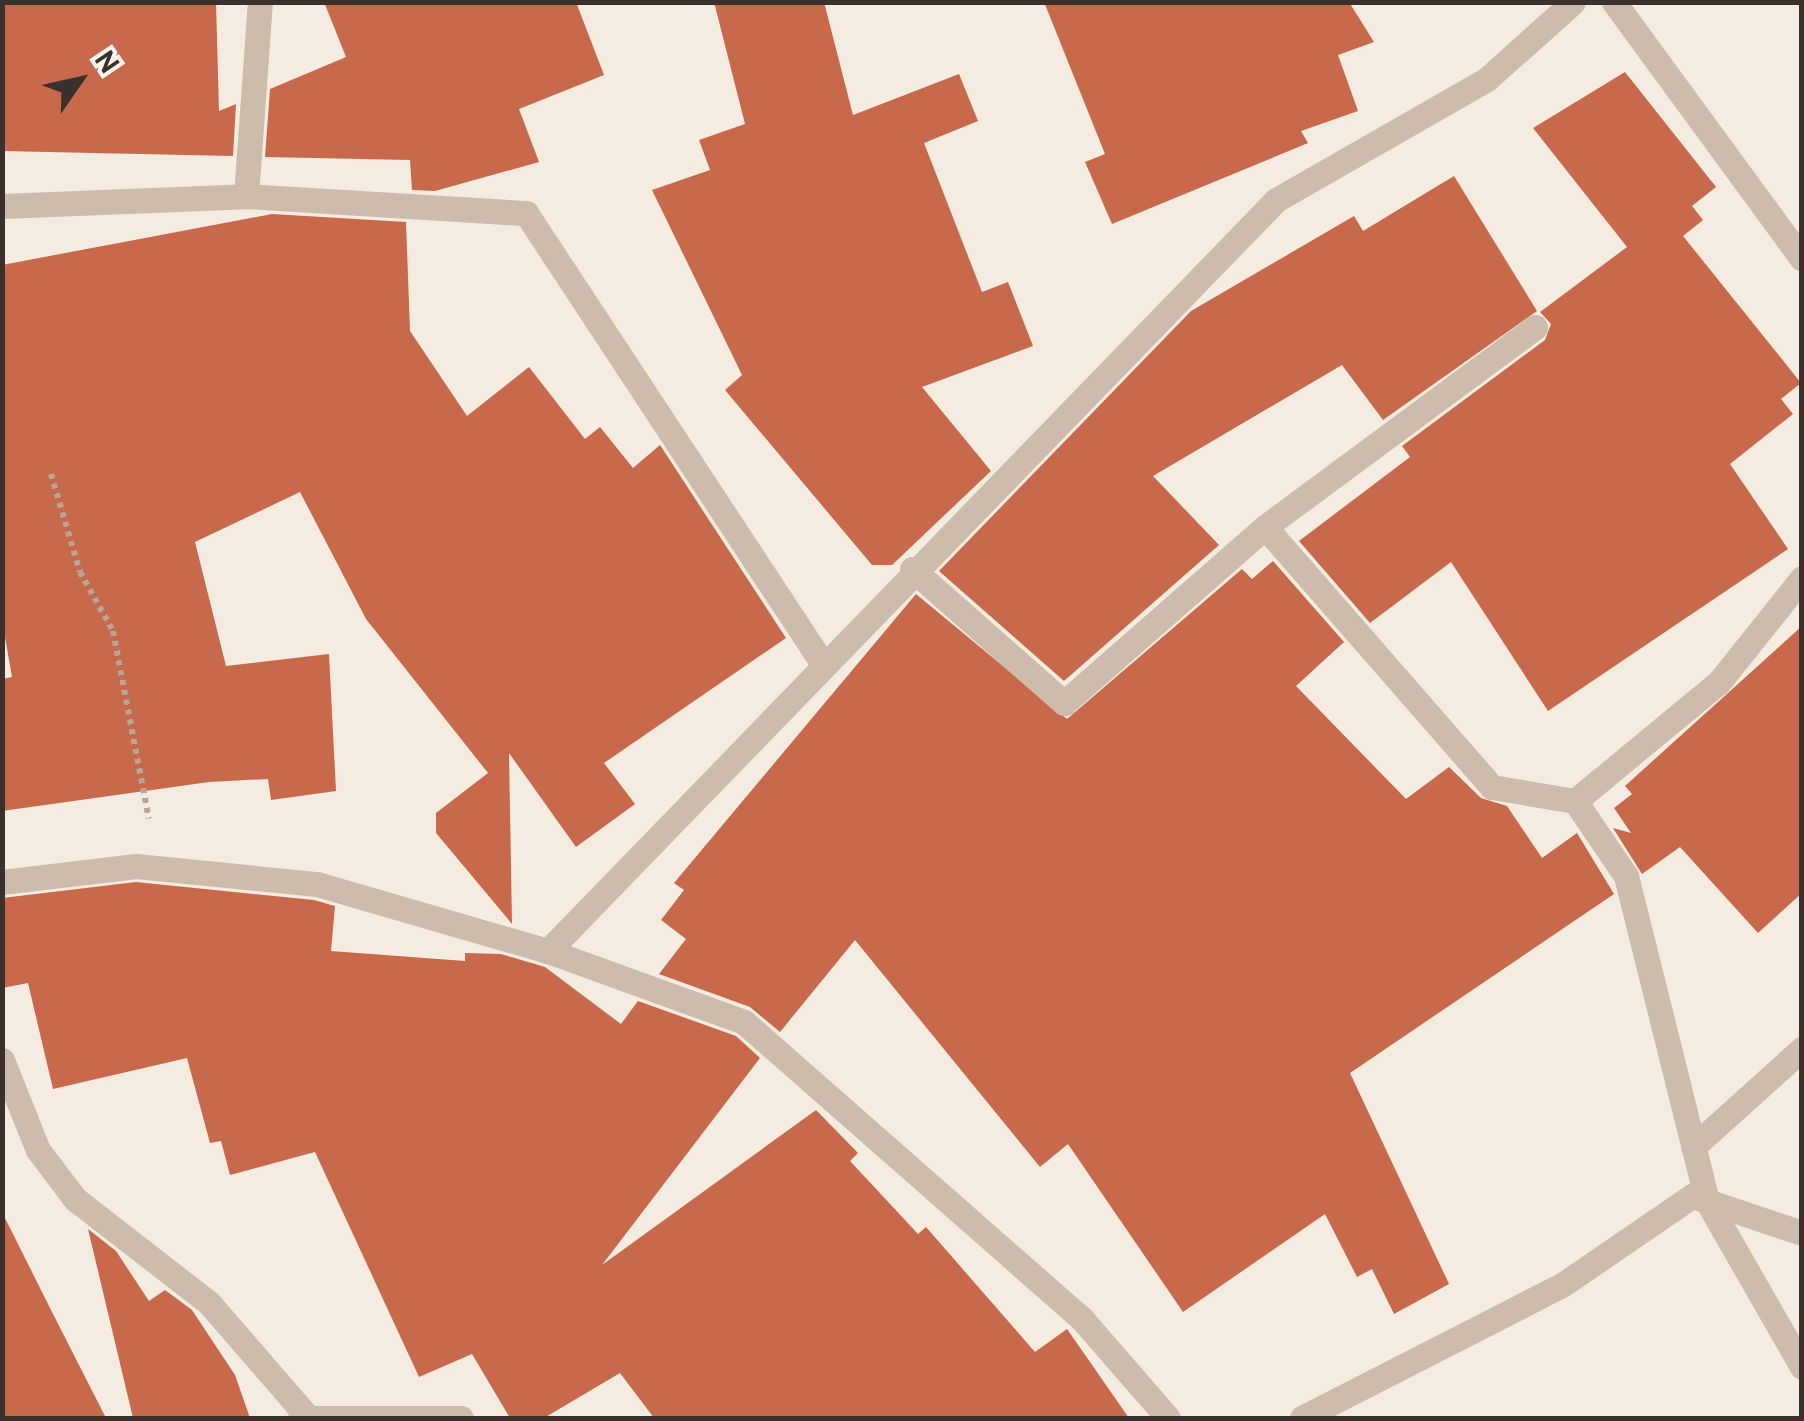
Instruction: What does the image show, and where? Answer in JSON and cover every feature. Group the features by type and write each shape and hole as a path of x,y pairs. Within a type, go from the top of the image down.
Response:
{"street":[{"path":"246,196 260,2"},
{"path":"548,950 822,661 1276,200 1487,79 1573,2"},
{"path":"1614,2 1802,259"},
{"path":"2,206 246,196 526,212 822,661"},
{"path":"912,569 1064,703 1265,527 1535,327"},
{"path":"1265,527 1492,787 1576,801 1626,876 1706,1202 1802,1367"},
{"path":"1576,801 1720,682 1802,578"},
{"path":"2,882 159,869 317,884 548,950 744,1022 1082,1319 1168,1418"},
{"path":"1693,1147 1802,1048"},
{"path":"2,1060 38,1150 76,1200 208,1303 303,1417 460,1418"},
{"path":"1302,1418 1562,1285 1692,1196 1802,1233"}],"path":[{"path":"51,474 80,572 113,631 159,869"}],"building":[{"path":"2,2 216,2 219,111 236,104 233,156 2,151"},
{"path":"324,2 576,2 604,75 519,109 539,162 435,191 412,190 410,160 265,157 270,89 346,57"},
{"path":"714,2 824,2 853,115 959,74 978,121 924,143 982,292 1008,282 1033,346 922,387 991,471 892,565 872,565 725,390 742,375 652,190 710,170 699,140 745,124"},
{"path":"1044,2 1349,2 1374,42 1338,55 1358,111 1301,131 1308,143 1112,224 1085,162 1105,154"},
{"path":"1625,72 1716,187 1692,206 1703,220 1683,236 1801,383 1781,399 1793,414 1730,464 1788,549 1548,711 1451,562 1370,623 1299,541 1410,457 1402,446 1545,340 1551,324 1540,312 1627,247 1533,128"},
{"path":"1454,176 1537,311 1383,420 1342,365 1153,476 1219,545 1064,681 939,571 1191,311 1354,216 1363,231"},
{"path":"272,214 406,222 410,331 467,416 529,367 585,439 600,427 633,468 660,445 786,638 604,763 635,804 576,847 509,753 512,924 436,833 436,813 488,773 366,619 300,492 195,542 226,666 329,654 336,791 271,800 268,779 209,782 2,811 2,679 12,677 2,620 2,265"},
{"path":"1273,561 1344,642 1296,686 1406,799 1449,767 1481,798 1507,806 1542,858 1577,833 1614,894 1350,1073 1449,1284 1394,1314 1372,1269 1357,1277 1325,1214 1183,1312 1068,1144 1040,1167 855,940 780,1032 750,1007 659,974 686,939 661,920 684,890 674,883 916,594 1067,719 1242,569 1252,579"},
{"path":"1802,626 1802,893 1758,933 1680,847 1642,874 1613,828 1631,833 1614,808 1632,794 1625,786"},
{"path":"136,882 314,900 335,906 331,951 465,961 465,953 501,954 545,967 621,1024 638,1001 736,1036 760,1058 602,1265 816,1110 858,1153 850,1161 918,1234 926,1227 1035,1352 1067,1329 1129,1418 654,1418 620,1373 544,1418 510,1418 472,1354 419,1377 315,1152 230,1175 221,1141 210,1143 187,1058 53,1089 28,983 2,988 2,898"},
{"path":"2,1212 52,1312 106,1418 2,1418"},
{"path":"88,1229 116,1251 149,1301 165,1290 192,1310 235,1375 250,1418 133,1418"}]}
